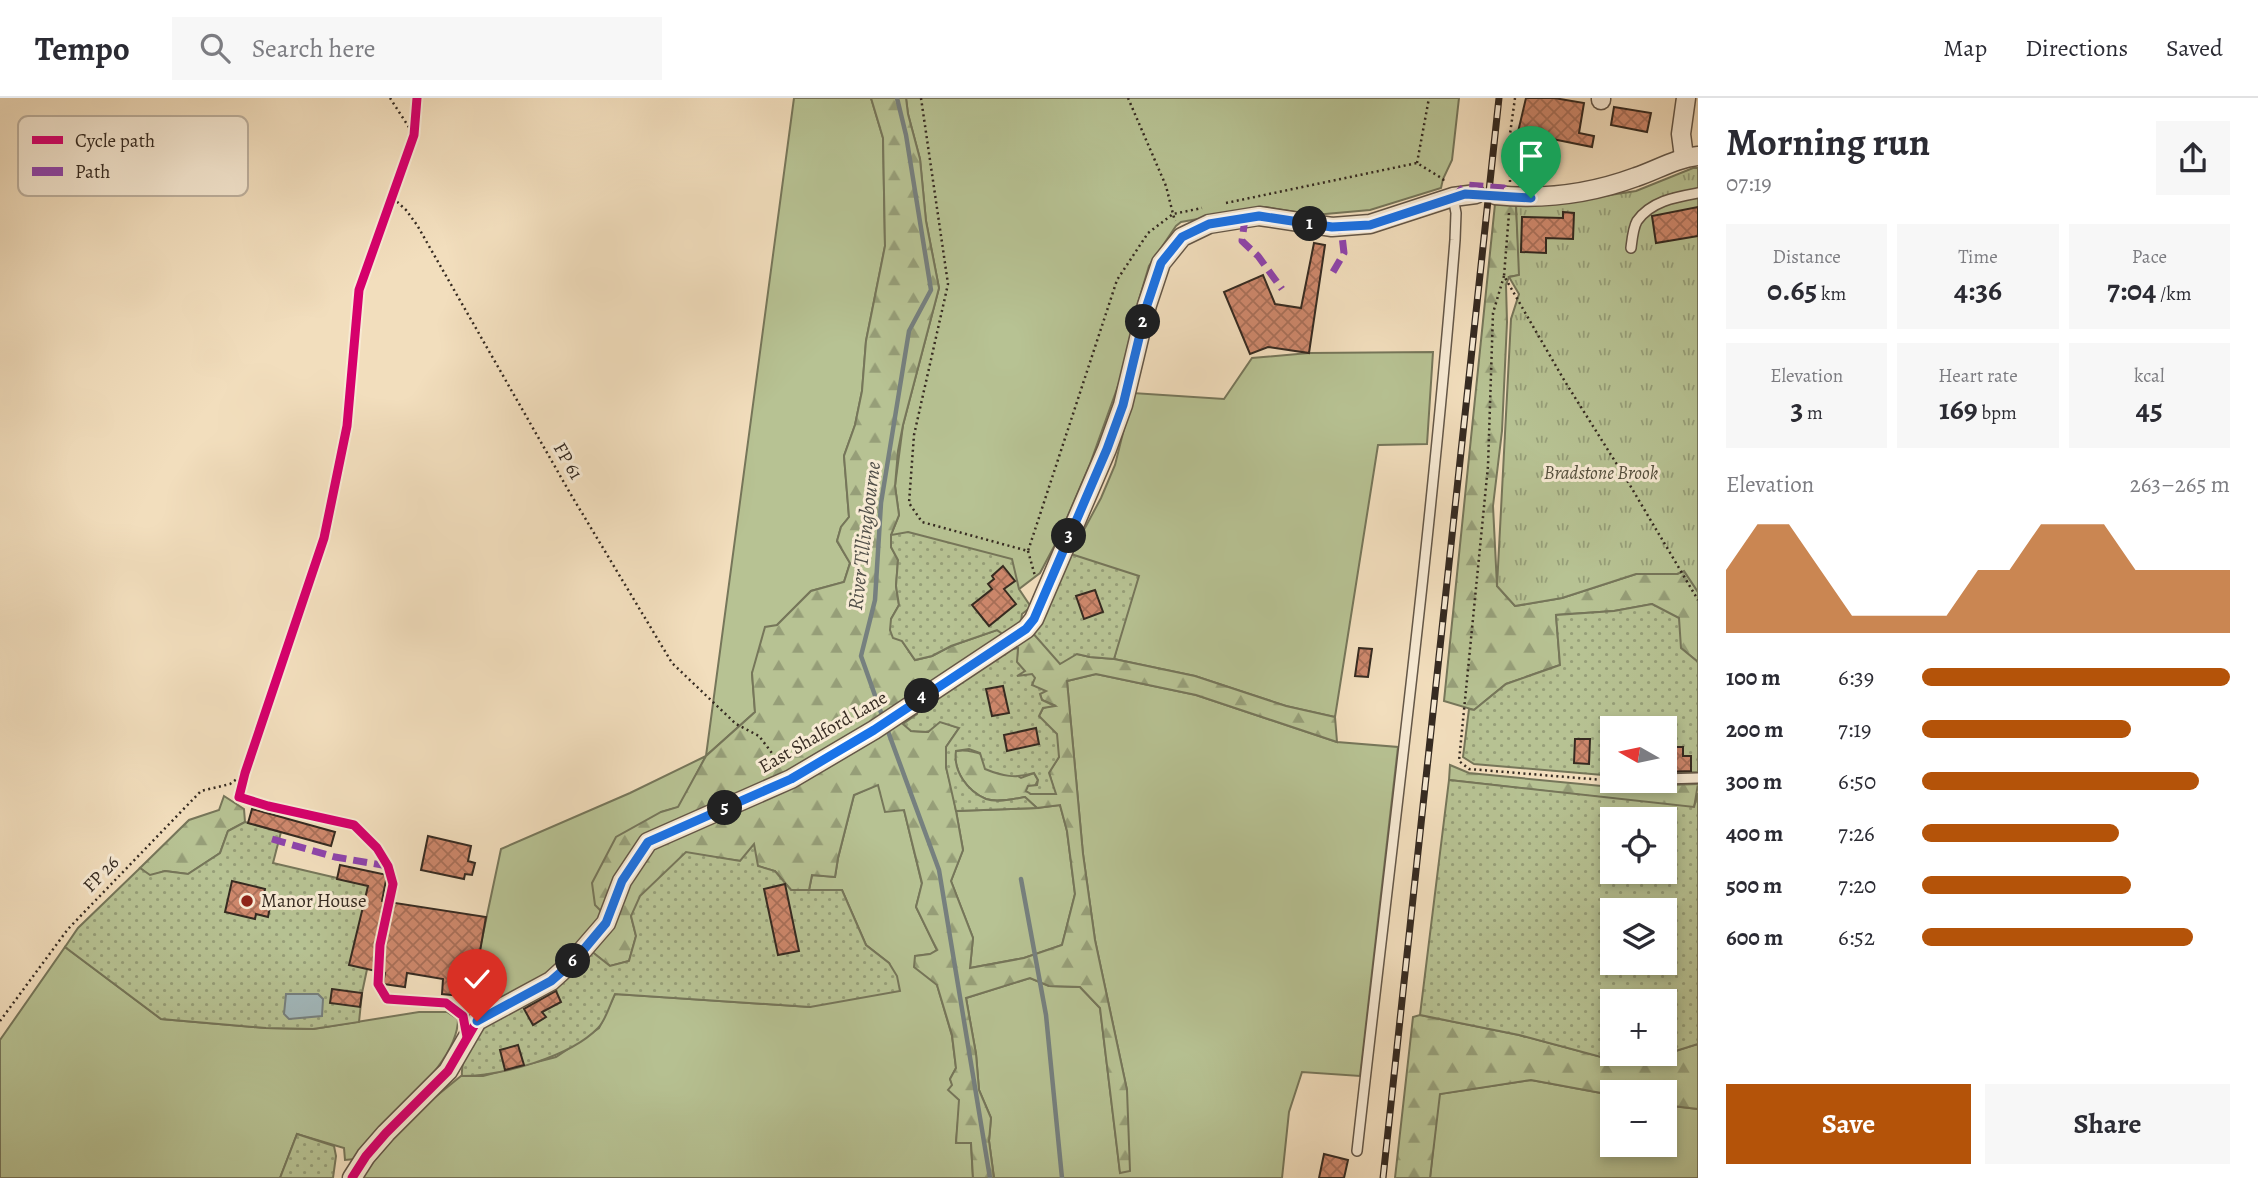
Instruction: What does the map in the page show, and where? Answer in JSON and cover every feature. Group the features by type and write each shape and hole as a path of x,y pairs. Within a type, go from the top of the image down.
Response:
{"street":[{"path":"1686,98 1681,134 1691,157"},
{"name":"East Shalford Lane","path":"1503,196 1531,198 1586,192 1691,157"},
{"name":"East Shalford Lane","path":"352,1178 386,1133 448,1071 477,1021 551,981 575,960 606,923 622,881 648,842 791,779 874,730 1026,629 1034,619 1107,449 1123,405 1147,305 1161,263 1182,237 1209,224 1259,216 1332,227 1370,225 1453,197 1476,194"}],"lane":[{"path":"1631,248 1636,222 1651,207 1671,198 1698,193"},
{"name":"East Shalford Lane","path":"1476,194 1503,196"},
{"path":"1357,1152 1440,408 1455,240 1453,197"},
{"path":"1677,779 1698,778"}],"path":[{"path":"390,98 414,135"},
{"path":"921,98 948,284 914,435 909,503 922,522 1028,551 1116,280 1148,233 1174,214 1417,163 1443,179"},
{"path":"1128,98 1166,186 1176,226"},
{"path":"1417,163 1429,98"},
{"path":"1515,98 1503,196 1504,276 1493,313 1488,466 1459,761 1469,769 1600,780"},
{"path":"1504,276 1698,600"}],"green space":[{"path":"794,98 871,98 883,138 885,246 866,341 862,391 855,425 844,456 849,517 841,527 837,541 850,563 844,582 811,591 777,625 752,673 755,712 706,756"},
{"path":"871,98 906,98 920,159 926,221 939,288 898,451 895,486 899,515 891,535 891,547 898,560 896,586 899,605 891,619 915,660 997,630 1004,635 916,707 918,714 909,719 911,731 928,732 939,721 959,728 946,747 946,767 963,850 951,881 973,938 970,968 1024,958 1062,945 1075,894 1067,831 1060,805 1037,808 1025,797 1000,801 979,796 963,780 955,759 955,751 982,754 1021,778 1034,773 1038,780 1031,794 1055,794 1049,772 1059,757 1039,716 1043,708 1054,705 1042,700 1032,685 1033,682 1015,677 1018,648 1009,650 1031,631 1077,654 1195,676 1286,706 1335,717 1337,742 1196,695 1096,674 1067,681 1083,854 1095,940 1127,1090 1130,1171 1120,1173 1100,1008 1080,987 1049,986 1030,978 966,998 979,1090 991,1118 989,1141 994,1178 973,1178 971,1143 956,1143 959,1100 948,1090 956,1068 952,1035 937,985 914,967 915,956 937,950 916,907 922,883 904,810 885,812 878,785 854,795 835,877 812,875 809,890 791,890 775,871 741,861 686,853 631,916 636,936 629,961 610,966 591,951 613,923 595,905 592,883 616,837 661,812 678,807 706,756 755,712 752,673 765,627 777,625 811,591 844,582 850,563 837,541 841,527 849,517 844,456 855,425 862,391 866,341 885,246 883,138"},
{"path":"906,98 1459,98 1452,160 1441,188 1370,210 1314,215 1266,207 1181,222 1176,226 1149,266 1135,313 1123,372 1090,464 1058,539 1040,573 1019,589 891,535 899,515 895,486 903,425 939,288 926,221 920,159"},
{"name":"Bradstone Brook","path":"1698,168 1698,592 1684,571 1677,574 1636,574 1562,598 1515,606 1497,586 1511,319 1519,294 1509,277 1519,275 1516,205 1552,204 1636,191"},
{"path":"1495,204 1516,205 1520,275 1509,277 1506,285 1502,431 1493,506 1497,586 1515,606 1562,598 1636,574 1677,574 1684,571 1698,592 1698,662 1681,648 1652,604 1614,611 1556,615 1560,665 1506,684 1474,710 1444,701"},
{"path":"1433,352 1427,444 1378,445 1335,717 1286,706 1195,676 1114,659 1119,639 1071,554 1115,465 1133,393 1224,399 1252,358 1309,353"},
{"path":"908,532 1012,559 1019,589 1031,607 1022,614 1021,622 1004,635 997,630 915,660 902,641 893,638 890,630 891,619 899,605 896,586 898,560 891,547 891,535"},
{"path":"1071,554 1139,576 1114,659 1077,654 1060,664 1031,631"},
{"path":"1652,604 1679,618 1681,648 1698,662 1698,772 1677,773 1677,716 1600,716 1600,775 1474,764 1463,757 1469,709 1474,710 1506,684 1560,665 1556,615 1614,611"},
{"path":"1018,648 1017,662 1025,671 1017,676 1032,674 1035,678 1032,685 1046,691 1040,694 1042,700 1055,706 1043,708 1039,716 1057,734 1059,757 1049,773 1056,794 1031,794 1026,791 1028,786 1037,785 1038,780 1034,773 1009,776 997,773 985,769 980,753 969,749 956,751 959,773 973,791 995,801 1025,797 1037,808 956,811 946,767 946,747 959,728 940,722 928,732 911,731 903,724 917,714 916,707 1009,650"},
{"path":"1096,674 1196,695 1337,742 1398,747 1360,1076 1302,1072 1289,1112 1282,1178 994,1178 989,1141 991,1118 979,1090 966,998 1030,978 1049,986 1080,987 1100,1008 1120,1172 1127,1090 1095,940 1083,854 1067,681"},
{"path":"706,756 679,807 661,812 618,891 584,940 540,979 503,997 472,1003 475,972 501,849 630,793"},
{"path":"1450,765 1469,773 1600,786 1600,793 1677,793 1677,785 1698,784 1694,808 1449,780"},
{"path":"1449,780 1694,807 1698,793 1698,1044 1677,1051 1677,989 1600,989 1600,1057 1519,1035 1420,1015"},
{"path":"878,784 904,810 922,884 916,907 937,950 931,954 916,956 937,985 952,1036 956,1068 950,1079 960,1100 956,1142 971,1143 973,1178 362,1178 381,1149 461,1076 483,1076 556,1057 599,1028 615,994 810,1007 889,963 866,945 842,890 809,890 812,875 835,877 854,795"},
{"path":"224,796 244,809 245,822 228,831 220,853 188,874 165,871 150,876 140,868 189,820 219,810"},
{"path":"1060,805 1067,831 1075,894 1062,945 1024,958 970,968 973,938 951,881 963,850 956,811"},
{"path":"245,822 281,832 273,863 384,889 362,993 359,1022 313,1029 161,1019 65,947 78,928 140,868 150,875 165,871 188,874 220,853 228,831"},
{"path":"754,844 758,866 775,871 791,890 842,890 866,945 889,963 897,976 900,991 810,1007 615,994 601,1025 570,1048 534,1063 496,1073 462,1076 467,1052 492,1020 591,951 610,966 629,961 636,936 631,916 640,896 686,852 740,861"},
{"path":"65,947 161,1019 313,1029 419,1012 447,1012 458,1019 455,1037 433,1074 355,1159 345,1160 344,1148 297,1134 280,1178 0,1178 0,1040"},
{"path":"1420,1015 1519,1035 1600,1057 1600,1066 1677,1066 1677,1051 1698,1044 1698,1109 1677,1107 1677,1080 1600,1080 1600,1093 1531,1080 1440,1094 1430,1178 1395,1178 1413,1017"},
{"path":"1531,1080 1600,1093 1600,1157 1677,1157 1677,1107 1698,1109 1698,1178 1430,1178 1439,1094"},
{"path":"297,1134 334,1146 336,1156 333,1178 280,1178"}],"water":[{"path":"286,994 318,994 323,999 322,1016 289,1019 284,1014"}],"building":[{"path":"1526,98 1554,98 1584,103 1579,133 1594,136 1592,147 1518,132"},
{"path":"1614,107 1651,113 1647,132 1611,125"},
{"path":"1698,207 1698,236 1656,243 1652,216"},
{"path":"1563,212 1574,213 1573,239 1546,238 1546,253 1521,252 1522,217 1563,218"},
{"path":"1314,243 1325,245 1309,353 1268,347 1250,354 1224,292 1263,275 1275,304 1301,308"},
{"path":"1003,566 1015,581 1004,589 1016,604 989,626 972,605 992,589 988,584"},
{"path":"1095,590 1103,612 1084,619 1076,596"},
{"path":"1359,648 1372,649 1368,677 1355,676"},
{"path":"1003,686 1009,713 992,716 986,689"},
{"path":"1036,728 1039,744 1007,751 1004,735"},
{"path":"1575,739 1590,739 1589,764 1574,763"},
{"path":"1677,747 1683,747 1683,756 1691,756 1691,771 1677,772"},
{"path":"252,809 335,832 331,846 248,823"},
{"path":"428,836 471,846 468,861 475,863 472,875 465,874 464,879 421,870"},
{"path":"340,865 387,875 382,901 486,917 472,997 442,994 443,979 407,973 405,987 383,984 385,973 349,965 368,886 337,879"},
{"name":"Manor House","path":"232,881 265,889 263,900 271,902 268,917 256,914 255,919 225,912"},
{"path":"785,884 799,951 778,955 764,889"},
{"path":"332,989 362,993 360,1007 330,1003"},
{"path":"556,991 561,1002 542,1012 546,1017 533,1025 524,1009"},
{"path":"518,1045 524,1065 505,1070 500,1050"},
{"path":"1324,1154 1348,1160 1344,1178 1319,1178"}],"waterway":[{"name":"River Tillingbourne","path":"883,718 861,656 875,600 881,503 909,331 931,290 906,135 897,98"},
{"name":"River Tillingbourne","path":"886,726 939,870 990,1178"},
{"path":"1021,879 1046,1015 1062,1178"}],"railway":[{"path":"1383,1178 1499,98"}],"marked path":[{"path":"1453,197 1466,185 1504,188 1510,197"},
{"path":"1245,218 1242,241 1258,256 1282,289"},
{"path":"1333,272 1344,253 1341,227"},
{"path":"272,839 335,857 388,866"}],"cycle path":[{"path":"417,98 414,135 359,290 347,426 324,538 239,797 354,825 377,848 388,866 393,884 380,945 378,984 387,999 446,1003 463,1016 467,1037"},
{"path":"352,1178 386,1133 448,1071 477,1021 551,981 574,960 606,923 622,881 648,842 791,779 874,730 1026,629 1034,619 1107,449 1123,405 1147,305 1161,263 1182,237 1209,224 1259,216 1332,227 1370,224 1453,197 1476,194"}],"place":[{"name":"Manor House","path":"247,901"}],"route":[{"path":"477,1021 551,981 575,960 606,923 622,881 648,842 791,779 874,730 1026,629 1034,619 1107,449 1123,405 1147,305 1161,263 1182,237 1209,224 1259,216 1332,227 1370,225 1465,194 1531,198"}]}
